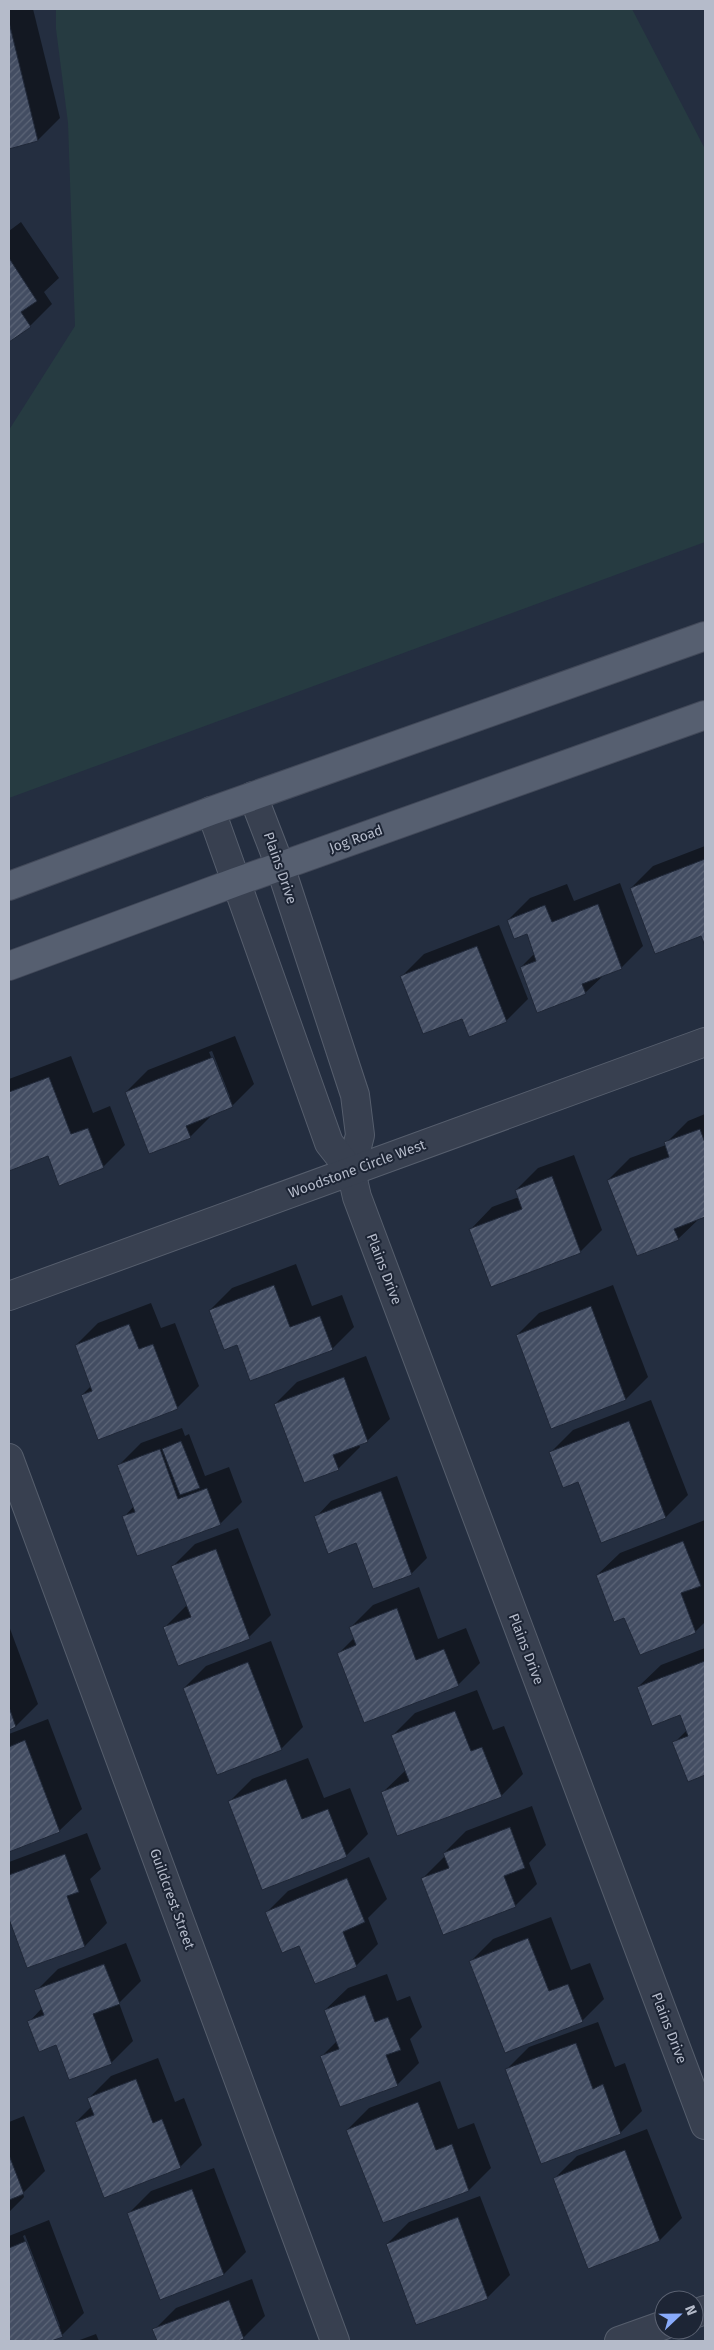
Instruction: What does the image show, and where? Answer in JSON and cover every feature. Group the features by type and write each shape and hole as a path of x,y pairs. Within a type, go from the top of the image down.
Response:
{"main road":[{"path":"9,886 211,811 705,636"},
{"name":"Jog Road","path":"9,966 280,866 705,715"}],"street":[{"name":"Plains Drive","path":"254,796 280,866 355,1095 360,1135 351,1171"},
{"name":"Plains Drive","path":"211,811 329,1144 351,1171 364,1216 705,2125"},
{"name":"Woodstone Circle West","path":"9,1296 705,1042"},
{"name":"Guildcrest Street","path":"9,1458 335,2341"},
{"path":"619,2341 654,2329"}],"green space":[{"path":"56,9 632,9 705,149 705,542 9,798 9,430 75,326 68,123 56,29"}],"building":[{"path":"9,22 38,141 9,149"},
{"path":"9,258 37,301 21,312 31,327 9,342"},
{"path":"705,859 705,946 701,936 655,954 630,888"},
{"path":"598,904 622,969 582,984 586,994 537,1013 520,967 536,961 527,934 514,939 507,920 545,905 552,922"},
{"path":"477,946 507,1022 469,1037 462,1019 423,1034 400,976"},
{"path":"213,1057 233,1107 186,1126 191,1138 149,1154 125,1092"},
{"path":"49,1077 71,1134 88,1128 104,1168 59,1186 48,1156 9,1171 9,1092"},
{"path":"700,1129 705,1143 705,1217 674,1229 679,1240 637,1256 607,1180 669,1157 664,1142"},
{"path":"552,1176 581,1253 491,1287 469,1229 522,1209 515,1190"},
{"path":"274,1285 290,1327 320,1316 333,1350 250,1381 237,1345 224,1350 209,1310"},
{"path":"591,1306 626,1400 551,1429 516,1335"},
{"path":"129,1324 139,1349 153,1344 178,1409 98,1440 81,1395 92,1391 75,1345"},
{"path":"344,1377 368,1442 333,1455 339,1470 304,1483 274,1404"},
{"path":"629,1421 666,1518 601,1543 578,1482 563,1488 549,1452"},
{"path":"181,1441 200,1488 180,1495 162,1449"},
{"path":"160,1449 178,1499 207,1488 221,1525 137,1556 122,1516 135,1512 117,1465"},
{"path":"381,1491 412,1575 373,1589 356,1543 328,1554 314,1516"},
{"path":"683,1541 701,1586 681,1593 696,1633 640,1655 624,1618 614,1622 596,1575"},
{"path":"216,1549 250,1639 178,1666 163,1627 191,1617 171,1566"},
{"path":"397,1608 416,1660 444,1649 459,1686 364,1723 337,1653 356,1645 349,1627"},
{"path":"705,1661 705,1775 688,1782 672,1742 688,1736 680,1715 652,1726 637,1687"},
{"path":"248,1662 282,1750 217,1775 183,1688"},
{"path":"9,1707 16,1727 9,1730"},
{"path":"455,1711 471,1751 482,1747 502,1797 397,1836 381,1792 409,1781 391,1735"},
{"path":"25,1740 60,1832 9,1852 9,1747"},
{"path":"286,1779 302,1819 328,1809 347,1857 262,1890 228,1801"},
{"path":"510,1827 525,1868 504,1876 516,1907 443,1935 421,1878 449,1868 443,1853"},
{"path":"65,1854 79,1892 67,1896 85,1947 27,1968 9,1919 9,1875"},
{"path":"347,1878 365,1922 343,1932 357,1967 315,1984 299,1946 282,1953 265,1912"},
{"path":"528,1938 549,1991 568,1984 583,2022 505,2053 469,1961"},
{"path":"104,1964 120,2004 93,2014 112,2064 69,2080 56,2045 39,2052 27,2021 44,2015 34,1990"},
{"path":"365,1995 375,2022 388,2017 401,2050 386,2055 398,2086 340,2107 320,2056 339,2049 324,2010"},
{"path":"576,2043 593,2089 603,2084 621,2134 541,2164 505,2069"},
{"path":"136,2079 153,2123 162,2119 181,2168 104,2198 75,2122 94,2115 87,2098"},
{"path":"418,2102 436,2150 452,2144 469,2191 383,2223 346,2130"},
{"path":"625,2150 660,2241 588,2269 553,2178"},
{"path":"9,2155 24,2194 9,2200"},
{"path":"192,2189 224,2275 160,2300 127,2213"},
{"path":"458,2217 488,2299 416,2325 386,2244"},
{"path":"26,2241 63,2337 51,2341 9,2341 9,2248"},
{"path":"229,2300 244,2339 238,2341 157,2341 152,2329"}]}
